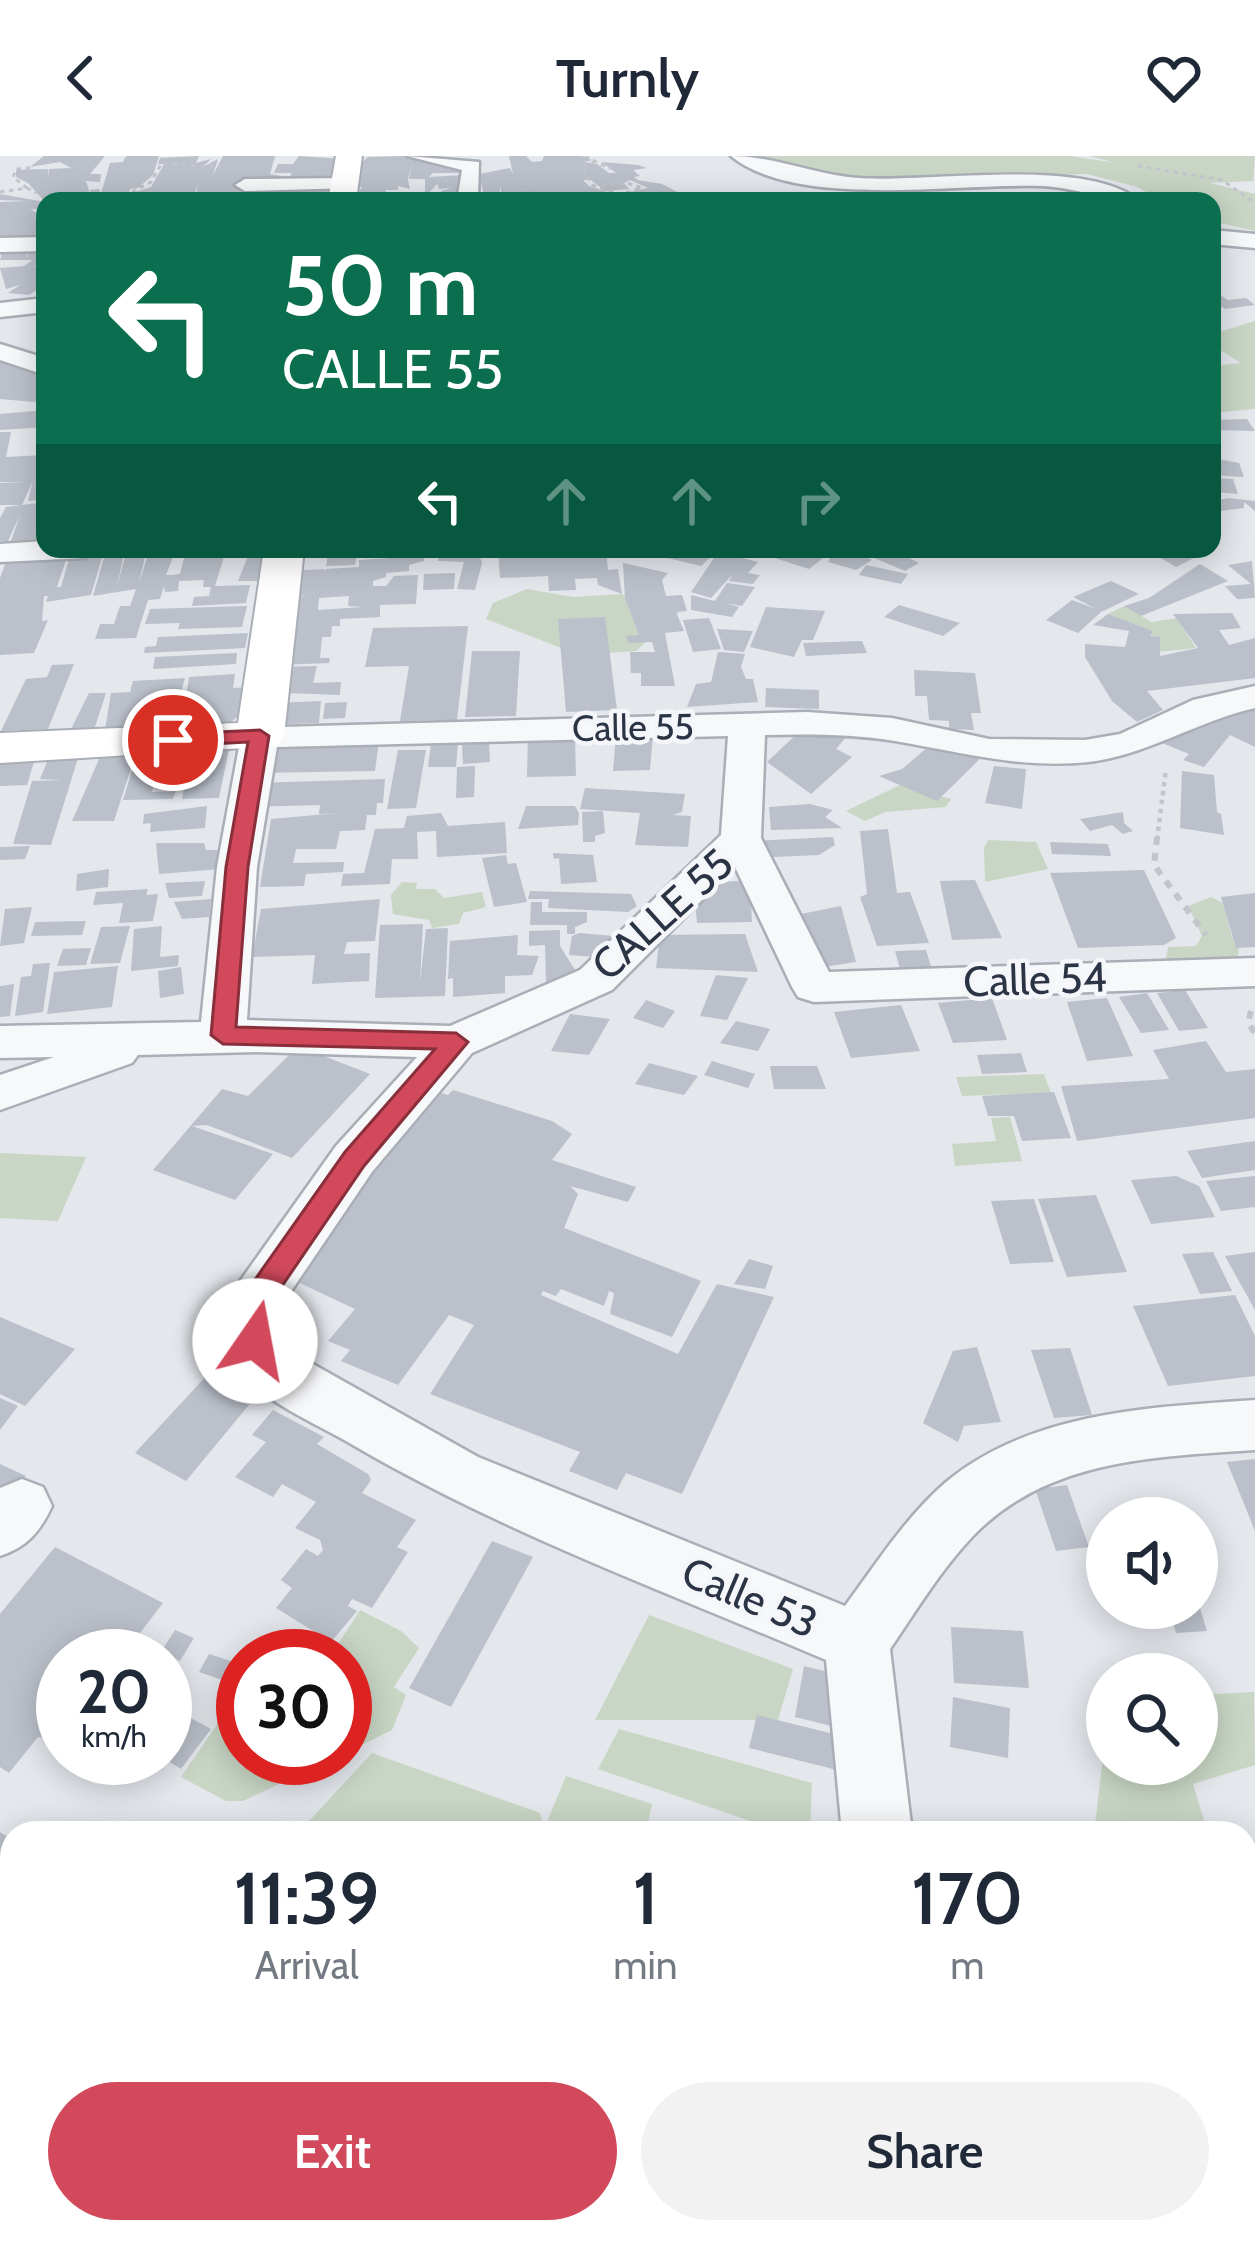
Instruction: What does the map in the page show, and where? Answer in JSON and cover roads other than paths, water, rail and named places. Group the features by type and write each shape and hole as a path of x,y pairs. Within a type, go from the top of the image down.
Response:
{"street":[{"path":"245,185 280,192 343,192 349,156"},
{"path":"417,156 472,166 469,192"},
{"path":"741,156 792,176 836,183 1067,182 1100,192"},
{"path":"1221,238 1255,241"},
{"path":"0,245 36,244"},
{"path":"0,310 36,306"},
{"path":"0,352 36,364"},
{"path":"0,553 36,551"},
{"path":"0,1042 223,1035 244,831 283,558"},
{"name":"Calle 55","path":"0,748 260,736 747,724 892,729 989,750 1085,751 1130,743 1206,708 1255,697"},
{"path":"741,840 747,724"},
{"name":"CALLE 55","path":"223,1035 456,1042 596,980 741,840"},
{"name":"Calle 54","path":"741,840 814,987 1236,962"},
{"path":"0,1093 156,1037"},
{"name":"Calle 53","path":"456,1042 354,1159 253,1306 255,1341 275,1370 457,1475 856,1642 937,1532 986,1486 1035,1460 1084,1446 1166,1431 1255,1425"},
{"path":"856,1642 876,1821"}]}
